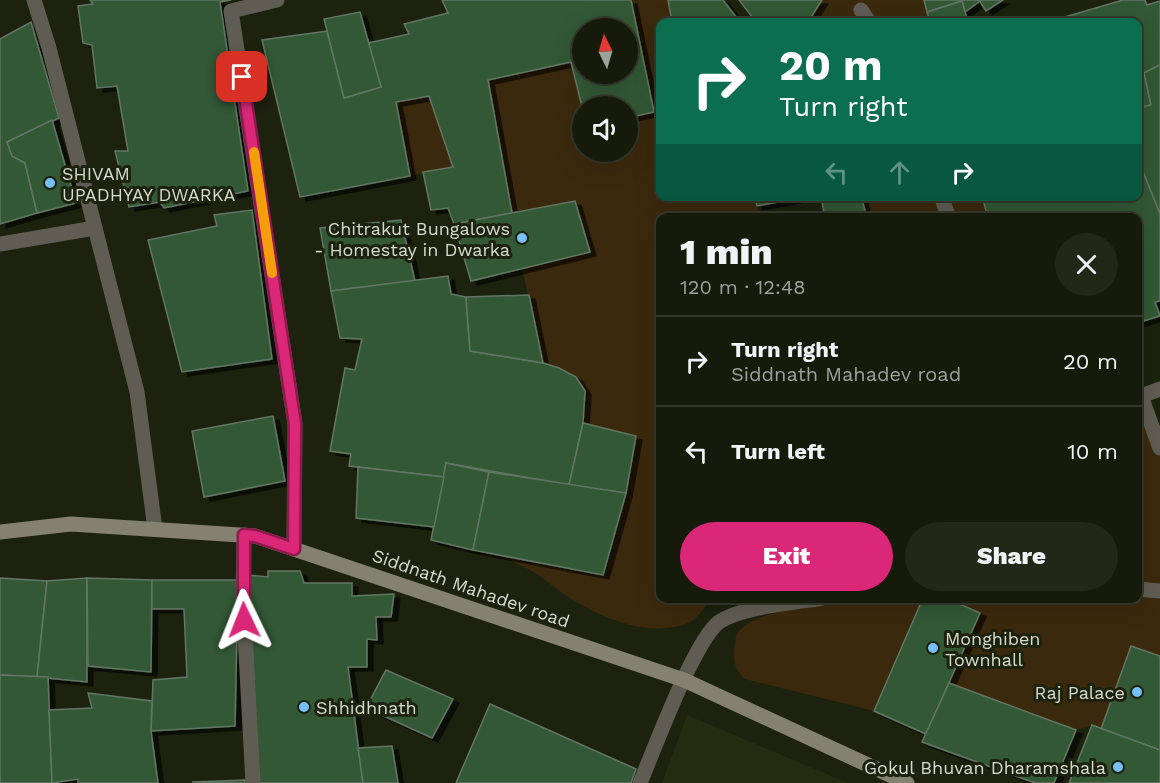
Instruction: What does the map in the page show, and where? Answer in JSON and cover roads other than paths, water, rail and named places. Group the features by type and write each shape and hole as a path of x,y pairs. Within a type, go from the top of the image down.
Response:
{"main road":[{"name":"Siddnath Mahadev road","path":"0,532 71,524 255,536 684,680 908,783"}],"street":[{"path":"34,0 52,59 137,392 155,529"},
{"path":"277,0 231,11 295,424 294,549"},
{"path":"0,244 95,228"},
{"path":"1142,395 1160,388"},
{"path":"1142,403 1160,448"},
{"path":"244,535 243,597 253,783"},
{"path":"1142,589 1160,591"},
{"path":"640,783 705,637 718,623 738,613 794,603"}],"place":[{"name":"SHIVAM UPADHYAY DWARKA","path":"50,183"},
{"name":"Chitrakut Bungalows - Homestay in Dwarka","path":"522,238"},
{"name":"Monghiben Townhall","path":"933,648"},
{"name":"Raj Palace","path":"1137,692"},
{"name":"Shhidhnath","path":"304,707"},
{"name":"Gokul Bhuvan Dharamshala","path":"1118,767"}]}
